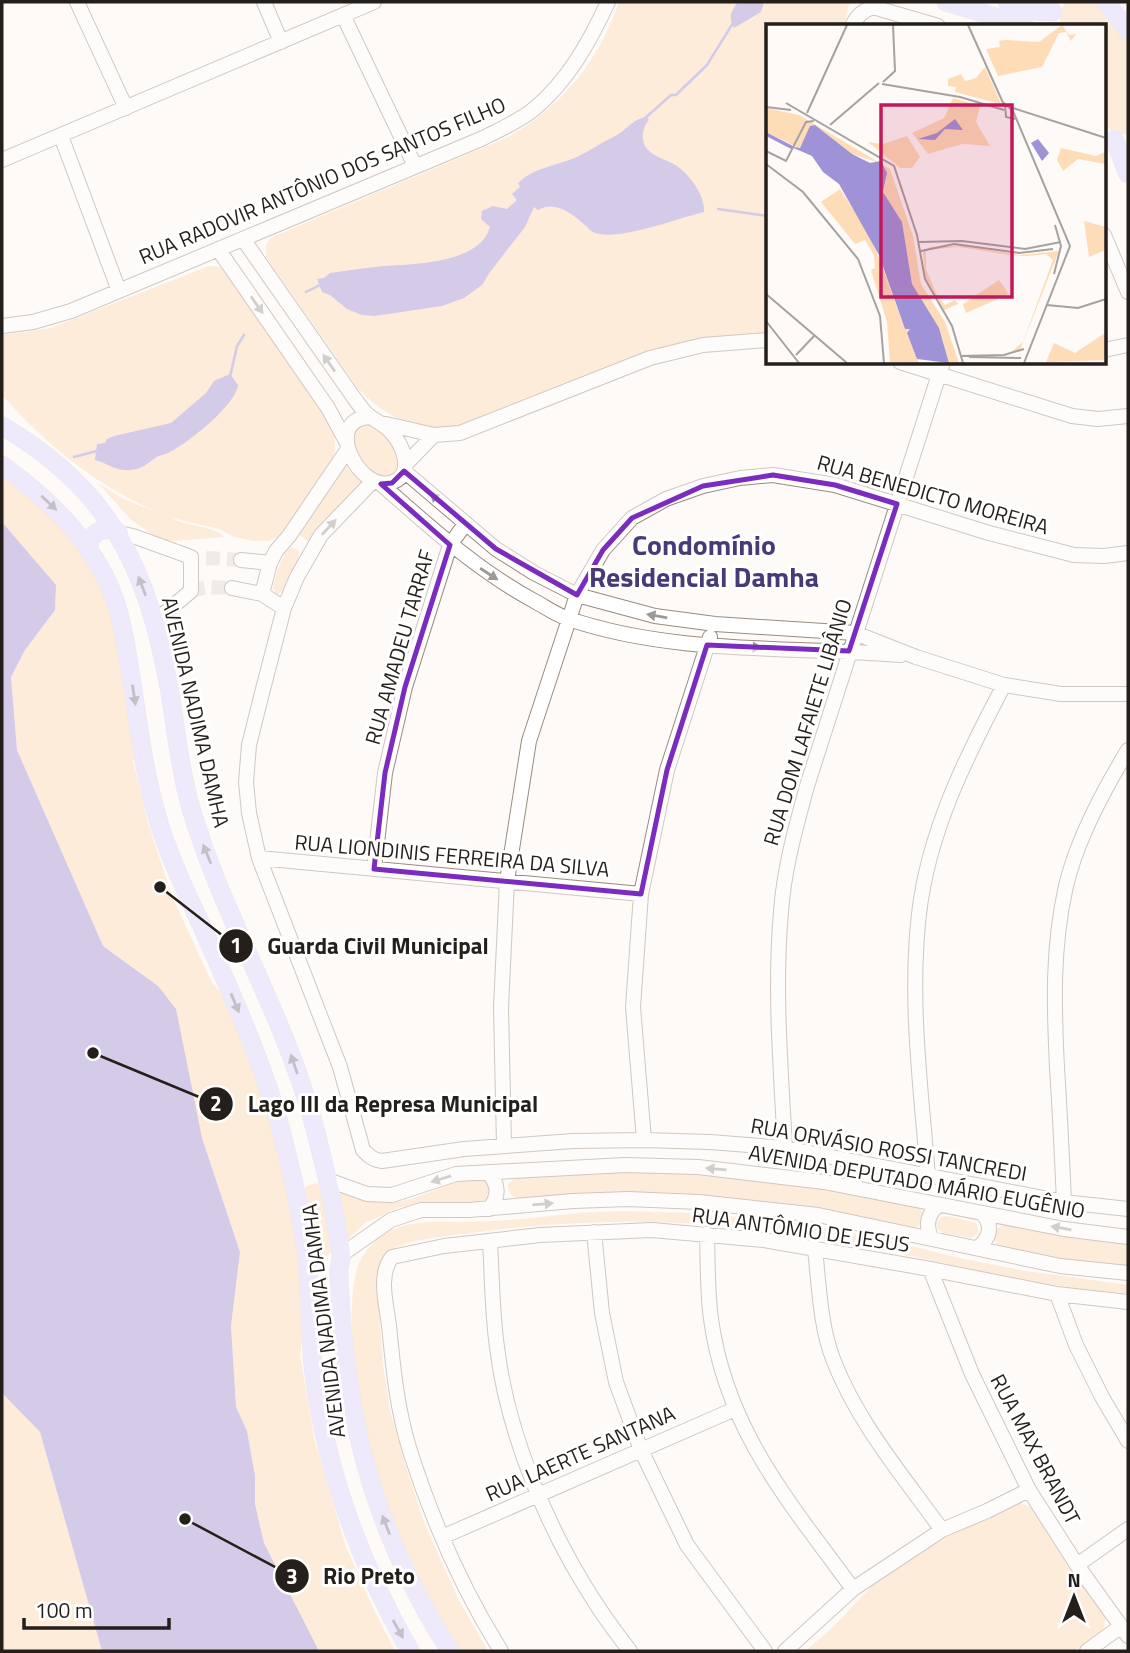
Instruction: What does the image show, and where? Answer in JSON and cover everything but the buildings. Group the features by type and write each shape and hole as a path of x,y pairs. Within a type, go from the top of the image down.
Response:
{"main road":[{"path":"946,2 1018,24"},
{"path":"1007,2 1036,11 1054,9"},
{"path":"1106,2 1127,28"},
{"path":"1115,137 1128,174"},
{"name":"AVENIDA NADIMA DAMHA","path":"2,426 75,481 100,507 119,533 139,578 154,622 170,690 178,755 195,820 287,1045 312,1117 328,1180 341,1255 338,1272 347,1368 354,1417 366,1465 392,1541 426,1611 450,1651"},
{"name":"AVENIDA NADIMA DAMHA","path":"2,466 50,504 88,549 108,584 122,628 143,753 158,818 176,870 254,1051 279,1125 307,1257 314,1374 321,1421 334,1474 370,1572 410,1651"},
{"path":"88,549 91,538 98,531 106,529 119,533"},
{"path":"122,628 131,634 141,634 154,622"},
{"path":"294,1188 309,1177 328,1180"},
{"path":"307,1257 313,1264 325,1267 335,1264 341,1255"}],"street":[{"path":"77,2 126,108"},
{"path":"264,2 281,41"},
{"path":"2,160 374,2"},
{"name":"RUA RADOVIR ANTÔNIO DOS SANTOS FILHO","path":"2,326 52,318 481,139 534,109 575,63 608,2"},
{"path":"853,24 864,10 873,7 931,24"},
{"path":"343,15 415,166"},
{"path":"61,136 120,291"},
{"path":"243,239 352,395 400,442 405,468 465,524 496,549 534,573 577,595 655,616 715,624 855,633 916,657 1004,685 1061,694 1128,694"},
{"path":"1106,240 1128,292"},
{"path":"218,249 328,408 363,473 450,545 519,593 568,619 646,637 707,645 849,651 916,657"},
{"path":"262,594 276,551 289,536 348,446 346,435 349,427 362,417 404,430 435,435 460,433 650,358 702,345 766,340"},
{"path":"1106,350 1128,345"},
{"path":"914,364 941,368 1072,416 1098,419 1128,416"},
{"name":"RUA DOM LAFAIETE LIBÂNIO","path":"785,1148 779,1015 781,912 792,843 849,651 941,368"},
{"path":"259,858 249,813 246,782 249,745 284,608 297,577 321,535 377,482 392,483 402,476 405,468 435,435"},
{"name":"RUA BENEDICTO MOREIRA","path":"504,1145 501,1007 507,881 529,741 577,595 603,550 632,518 666,499 703,486 740,478 774,475 835,485 989,533 1074,555 1104,556 1128,553"},
{"name":"RUA AMADEU TARRAF","path":"374,869 385,773 405,687 450,545 465,524"},
{"path":"119,533 199,557 191,591 154,622"},
{"path":"289,536 304,540 312,551"},
{"path":"241,559 270,563"},
{"path":"232,588 262,594 284,608"},
{"path":"644,1140 633,1007 641,894 667,770 715,624"},
{"path":"928,1176 915,993 919,912 934,844 947,804 975,740 1004,685"},
{"path":"1064,1202 1053,985 1059,918 1067,883 1082,840 1099,801 1128,750"},
{"name":"RUA LIONDINIS FERREIRA DA SILVA","path":"259,858 641,894"},
{"name":"RUA ORVÁSIO ROSSI TANCREDI","path":"259,858 340,1067 363,1150 377,1160 504,1145 644,1140 785,1148 1064,1202 1128,1209"},
{"name":"AVENIDA DEPUTADO MÁRIO EUGÊNIO","path":"328,1180 367,1195 392,1195 456,1174 625,1165 698,1167 824,1182 1064,1229 1128,1237"},
{"path":"511,1170 503,1187 506,1198 514,1206"},
{"path":"487,1172 497,1189 495,1200 489,1209"},
{"path":"341,1255 375,1229 405,1214 421,1210 489,1209 628,1199 699,1202 818,1216 1060,1266 1128,1273"},
{"path":"932,1239 928,1220 939,1205"},
{"path":"977,1248 985,1242 989,1233 983,1214"},
{"name":"RUA ANTÔMIO DE JESUS","path":"442,1537 410,1450 395,1385 384,1282 387,1264 392,1257 399,1254 490,1241 652,1230 764,1240 1057,1294 1128,1302"},
{"path":"594,1232 602,1313 616,1382 640,1450 687,1545 765,1651"},
{"path":"707,1234 711,1322 735,1409 765,1468 853,1589"},
{"path":"490,1241 497,1348 510,1411 539,1494 562,1546 586,1588 629,1651"},
{"path":"815,1249 821,1312 832,1358 855,1405 892,1462 942,1530"},
{"name":"RUA MAX BRANDT","path":"930,1269 972,1374 1029,1490 1124,1631"},
{"path":"1057,1294 1076,1345 1128,1441"},
{"name":"RUA LAERTE SANTANA","path":"442,1537 735,1409"},
{"path":"785,1651 853,1589 942,1530 1029,1490"},
{"path":"1077,1565 1128,1529"},
{"path":"442,1537 484,1623 502,1651"},
{"path":"1087,1651 1124,1631"}],"highlighted area":[{"path":"404,471 496,549 577,595 603,550 632,518 703,486 773,475 835,485 897,504 849,651 707,645 667,770 641,894 374,869 385,773 405,687 450,545 381,484 392,483"}],"shaded area":[{"path":"619,2 852,2 844,24 766,24 766,333 699,339 453,427 421,426 386,412 357,387 266,257 266,245 270,238 506,138 526,126 576,81 610,24"},
{"path":"738,2 764,2 761,12 734,28 731,14"},
{"path":"1067,2 1098,2 1119,27 1128,44 1128,134 1116,134 1106,126 1106,24 1059,24 1062,7"},
{"path":"647,117 649,120 643,135 645,147 687,175 700,193 704,212 632,232 603,235 592,231 563,209 551,206 538,210 534,207 525,227 482,285 464,298 442,306 374,316 347,309 322,292 317,279 330,273 429,262 461,255 474,248 484,239 490,227 481,219 482,211 493,206 507,209 517,200 512,194 520,187 518,183 524,178 538,170 582,155"},
{"path":"209,266 220,267 226,274 331,422 333,431 334,459 279,536 269,541 234,537 219,529 172,518 220,533 224,537 173,541 156,537 130,519 98,483 124,499 159,513 114,490 74,463 37,431 2,395 2,335 51,328"},
{"path":"230,374 238,385 229,403 210,423 178,447 131,470 116,469 95,460 97,444 105,443 114,436 171,423 206,393 214,381"},
{"path":"370,423 386,435 396,451 400,464 394,475 377,476 358,456 354,430 362,424"},
{"path":"344,460 349,470 363,482 326,519 309,542 297,533"},
{"path":"2,474 67,532 93,567 111,606 126,702 132,714 138,754 133,760 148,823 172,896 211,981 227,1000 274,1127 298,1248 304,1321 300,1355 314,1438 345,1544 395,1651 319,1651 264,1543 255,1504 255,1476 247,1431 236,1407 231,1326 240,1251 202,1138 158,986 103,946 17,750 11,677 25,650 55,610 56,585 2,522"},
{"path":"2,522 56,585 55,610 25,650 11,677 17,750 103,946 158,986 176,1009 202,1138 240,1252 231,1326 236,1407 247,1431 255,1476 255,1504 264,1543 319,1651 102,1651 40,1432 2,1393"},
{"path":"291,547 299,551 298,561 284,589 277,595 273,589 277,572 284,555"},
{"path":"625,1171 698,1173 773,1180 917,1206 923,1212 924,1219 913,1228 814,1209 716,1197 618,1194 517,1199 508,1189 508,1184 517,1176"},
{"path":"479,1178 492,1183 489,1201 462,1205 423,1203 397,1208 365,1223 345,1242 336,1188 367,1199 392,1202"},
{"path":"315,1183 323,1187 332,1250 324,1257 315,1253 304,1190"},
{"path":"622,1211 778,1220 875,1237 1026,1271 1128,1285 1128,1293 1088,1290 1008,1277 810,1236 683,1223 555,1224 440,1237 397,1247 383,1258 377,1281 383,1365 390,1411 423,1520 458,1599 488,1651 459,1651 406,1549 373,1459 354,1358 353,1295 359,1263 377,1240 406,1225"},
{"path":"941,1217 976,1223 979,1233 971,1238 943,1233 938,1229 937,1223"},
{"path":"1004,1225 1128,1243 1128,1268 999,1247 993,1238 995,1230"},
{"path":"2,1393 40,1432 102,1651 2,1651"},
{"path":"1020,1503 1032,1507 1106,1617 1103,1631 1075,1651 805,1651 830,1630 873,1585 947,1537"}],"waterway":[{"path":"644,119 671,95 676,95 707,65 733,23"},
{"path":"718,209 766,216"},
{"path":"306,292 322,284"},
{"path":"230,377 237,346 244,335"},
{"path":"74,457 97,451"}],"tunnel":[{"path":"206,558 241,560"},
{"path":"191,591 208,587 232,588"}],"place":[{"name":"Guarda Civil Municipal","path":"160,887"},
{"name":"Lago III da Represa Municipal","path":"93,1053"},
{"name":"Rio Preto","path":"185,1519"}],"district":[{"name":"Condomínio Residencial Damha","path":"704,560"}]}
